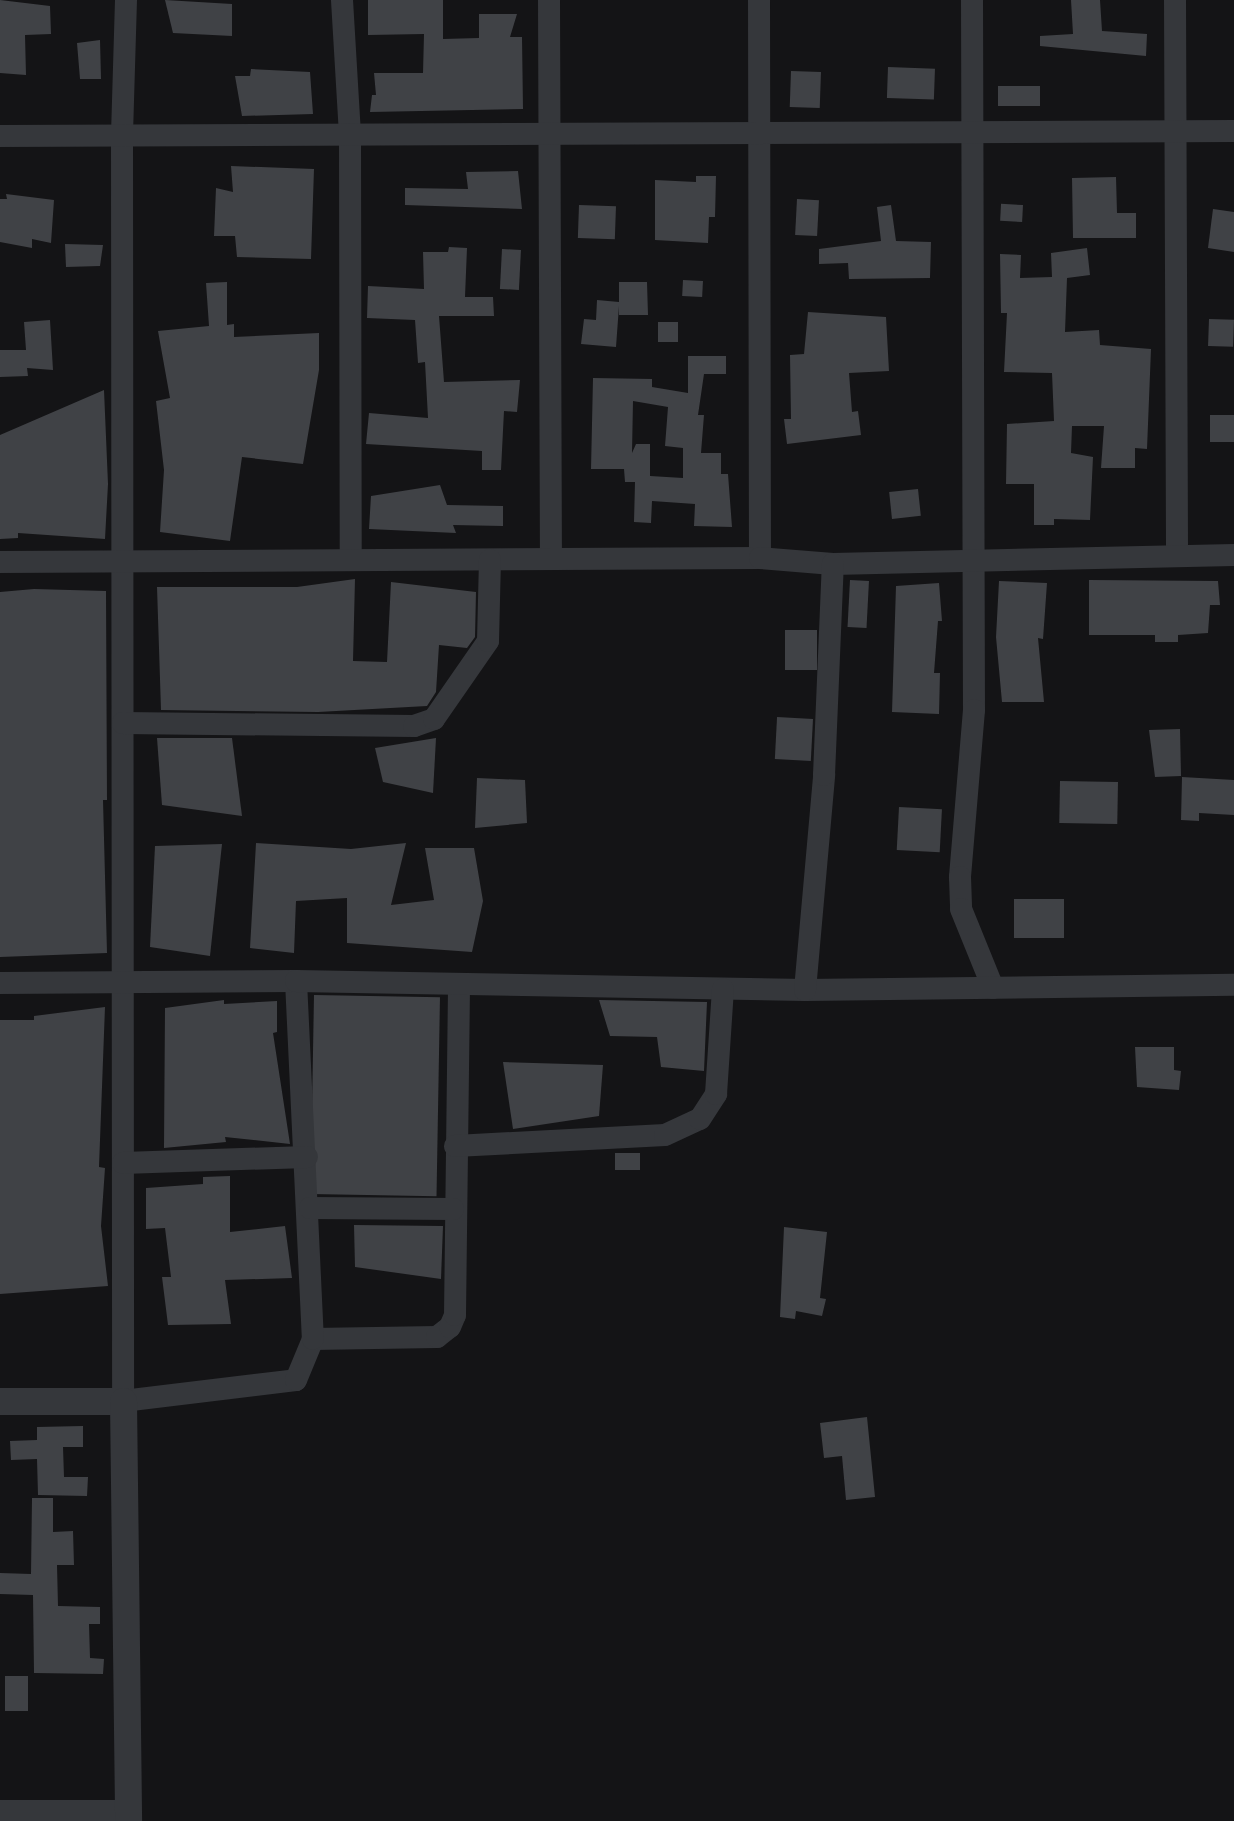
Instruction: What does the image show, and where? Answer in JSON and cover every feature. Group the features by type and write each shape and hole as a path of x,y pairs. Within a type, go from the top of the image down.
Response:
{"street":[{"path":"0,1811 128,1816 123,1401 122,136 126,0"},
{"path":"342,0 350,134 351,560"},
{"path":"549,0 550,560"},
{"path":"759,0 760,558"},
{"path":"972,0 974,710 960,877 964,917 993,988"},
{"path":"1175,0 1177,556"},
{"path":"0,136 1234,131"},
{"path":"0,562 760,558 833,564 973,557 1234,555"},
{"path":"123,723 414,726 434,718 488,640 490,560"},
{"path":"805,990 824,775 833,564"},
{"path":"0,983 296,981 459,986 805,990 1234,985"},
{"path":"0,1401 123,1401 296,1380 314,1339 310,1208 296,981"},
{"path":"314,1339 437,1337 450,1327 454,1315 453,1209 459,986"},
{"path":"455,1146 665,1135 700,1119 716,1094 723,989"},
{"path":"123,1163 307,1157"},
{"path":"310,1208 453,1209"}],"building":[{"path":"0,0 50,6 51,34 25,35 26,75 0,73"},
{"path":"165,0 232,4 232,36 173,33"},
{"path":"368,0 443,0 443,39 479,38 479,14 517,14 510,37 522,37 523,109 370,112 372,95 376,95 374,73 423,73 424,34 368,35"},
{"path":"1071,0 1100,0 1102,31 1147,34 1146,56 1040,46 1040,36 1073,34"},
{"path":"100,40 101,79 80,79 77,43"},
{"path":"888,67 935,69 934,100 887,98"},
{"path":"251,69 310,72 313,114 242,116 235,76 250,76"},
{"path":"791,71 821,72 820,108 790,107"},
{"path":"998,86 1040,86 1040,106 998,106"},
{"path":"231,166 314,169 311,259 237,257 235,236 214,236 216,188 233,192"},
{"path":"518,171 522,209 405,205 405,188 468,189 466,172"},
{"path":"696,176 716,176 715,217 709,217 708,243 655,240 655,180 696,182"},
{"path":"1116,177 1117,213 1136,213 1136,238 1073,238 1072,178"},
{"path":"6,194 54,200 51,243 32,239 32,248 0,242 0,199 7,199"},
{"path":"797,199 819,200 817,236 795,235"},
{"path":"1001,204 1023,205 1022,222 1000,221"},
{"path":"579,205 616,206 615,239 578,238"},
{"path":"891,205 896,241 931,242 930,278 849,279 848,263 819,264 819,249 881,241 877,207"},
{"path":"1213,209 1234,212 1234,252 1208,248"},
{"path":"65,244 103,245 100,266 66,267"},
{"path":"449,247 467,248 465,297 493,297 494,316 439,316 444,382 520,380 517,412 504,411 501,470 482,470 482,451 366,444 369,413 428,418 425,362 418,363 415,320 367,318 368,286 424,289 423,252 448,252"},
{"path":"1087,248 1090,275 1067,278 1065,332 1099,330 1100,345 1151,349 1147,449 1135,448 1135,468 1101,468 1104,426 1072,426 1071,453 1093,457 1090,520 1054,519 1054,525 1034,525 1034,484 1006,484 1007,424 1054,421 1052,373 1004,372 1007,313 1001,313 1000,254 1021,255 1020,278 1052,277 1051,253"},
{"path":"502,249 521,250 519,290 500,289"},
{"path":"683,280 703,281 702,297 682,296"},
{"path":"227,282 227,325 234,324 234,337 319,333 319,370 303,464 242,457 230,541 160,532 164,470 156,401 170,398 158,331 209,326 206,283"},
{"path":"619,282 647,282 648,315 619,315 619,306 616,347 581,344 584,319 596,320 597,300 619,302"},
{"path":"808,312 886,317 889,371 849,373 852,412 858,411 861,435 787,444 784,419 791,419 790,355 804,354"},
{"path":"1209,319 1234,320 1233,347 1208,346"},
{"path":"50,320 53,370 27,368 28,376 0,377 0,350 26,350 24,322"},
{"path":"658,322 678,322 678,342 658,342"},
{"path":"688,356 726,356 726,374 704,374 698,415 704,415 701,453 721,453 721,474 728,474 732,527 694,526 695,504 652,501 651,523 634,522 635,482 625,482 624,469 591,469 593,378 652,379 652,387 688,393","holes":["633,401 668,407 665,446 683,448 683,478 650,476 650,444 636,444 632,453"]},
{"path":"104,390 108,484 105,539 18,533 18,538 0,539 0,435"},
{"path":"1210,415 1234,415 1234,442 1210,442"},
{"path":"440,485 447,505 503,506 503,526 453,525 456,533 369,529 371,496"},
{"path":"918,489 921,516 892,519 889,492"},
{"path":"355,579 353,661 387,662 391,582 476,592 475,637 467,648 439,645 436,692 427,706 318,712 161,710 157,587 297,587"},
{"path":"850,580 869,581 867,628 848,627"},
{"path":"1089,580 1218,581 1220,605 1210,605 1208,633 1178,635 1178,642 1155,642 1155,635 1089,635"},
{"path":"999,581 1047,583 1043,639 1038,638 1044,702 1002,702 996,637"},
{"path":"939,583 942,621 938,621 934,673 940,673 939,714 892,712 896,586"},
{"path":"34,589 106,591 107,800 103,800 107,953 0,957 0,592"},
{"path":"785,630 817,630 817,670 785,670"},
{"path":"777,717 813,719 811,761 775,759"},
{"path":"1180,729 1181,776 1155,777 1149,730"},
{"path":"157,738 232,738 242,816 162,805"},
{"path":"436,738 433,793 383,782 375,748"},
{"path":"1182,777 1234,780 1234,815 1199,813 1199,821 1181,820"},
{"path":"477,778 525,780 527,823 475,828"},
{"path":"1060,781 1118,782 1117,824 1059,823"},
{"path":"899,807 942,809 940,852 897,850"},
{"path":"256,843 351,849 406,843 391,905 434,900 425,848 474,848 483,901 472,952 347,943 347,898 296,901 294,953 250,948"},
{"path":"222,844 210,956 150,947 155,846"},
{"path":"1014,899 1064,899 1064,938 1014,938"},
{"path":"314,995 440,997 437,1196 311,1194"},
{"path":"224,1000 224,1004 277,1001 277,1032 273,1033 290,1144 225,1137 226,1142 164,1148 165,1008"},
{"path":"599,1000 707,1002 704,1071 661,1067 657,1037 610,1036"},
{"path":"105,1007 99,1167 105,1168 101,1226 108,1286 0,1294 0,1020 34,1020 34,1016"},
{"path":"1135,1047 1174,1047 1174,1070 1181,1071 1179,1090 1137,1087"},
{"path":"503,1062 603,1065 599,1116 513,1129"},
{"path":"615,1153 640,1153 640,1170 615,1170"},
{"path":"230,1176 230,1232 285,1226 292,1278 225,1280 231,1324 168,1325 162,1277 171,1277 165,1228 146,1229 146,1188 203,1184 203,1177"},
{"path":"354,1225 443,1226 441,1279 355,1267"},
{"path":"784,1227 827,1232 820,1298 826,1299 822,1316 796,1311 795,1319 780,1317"},
{"path":"867,1417 875,1497 846,1500 842,1456 824,1458 820,1423"},
{"path":"83,1426 83,1447 63,1447 64,1477 88,1477 87,1496 38,1495 37,1459 11,1460 10,1441 37,1440 37,1427"},
{"path":"32,1498 53,1498 53,1532 73,1531 74,1565 57,1565 58,1606 100,1607 100,1624 89,1624 90,1658 104,1659 103,1674 34,1673 33,1595 0,1594 0,1573 31,1574"},
{"path":"5,1676 28,1676 28,1711 5,1711"}]}
